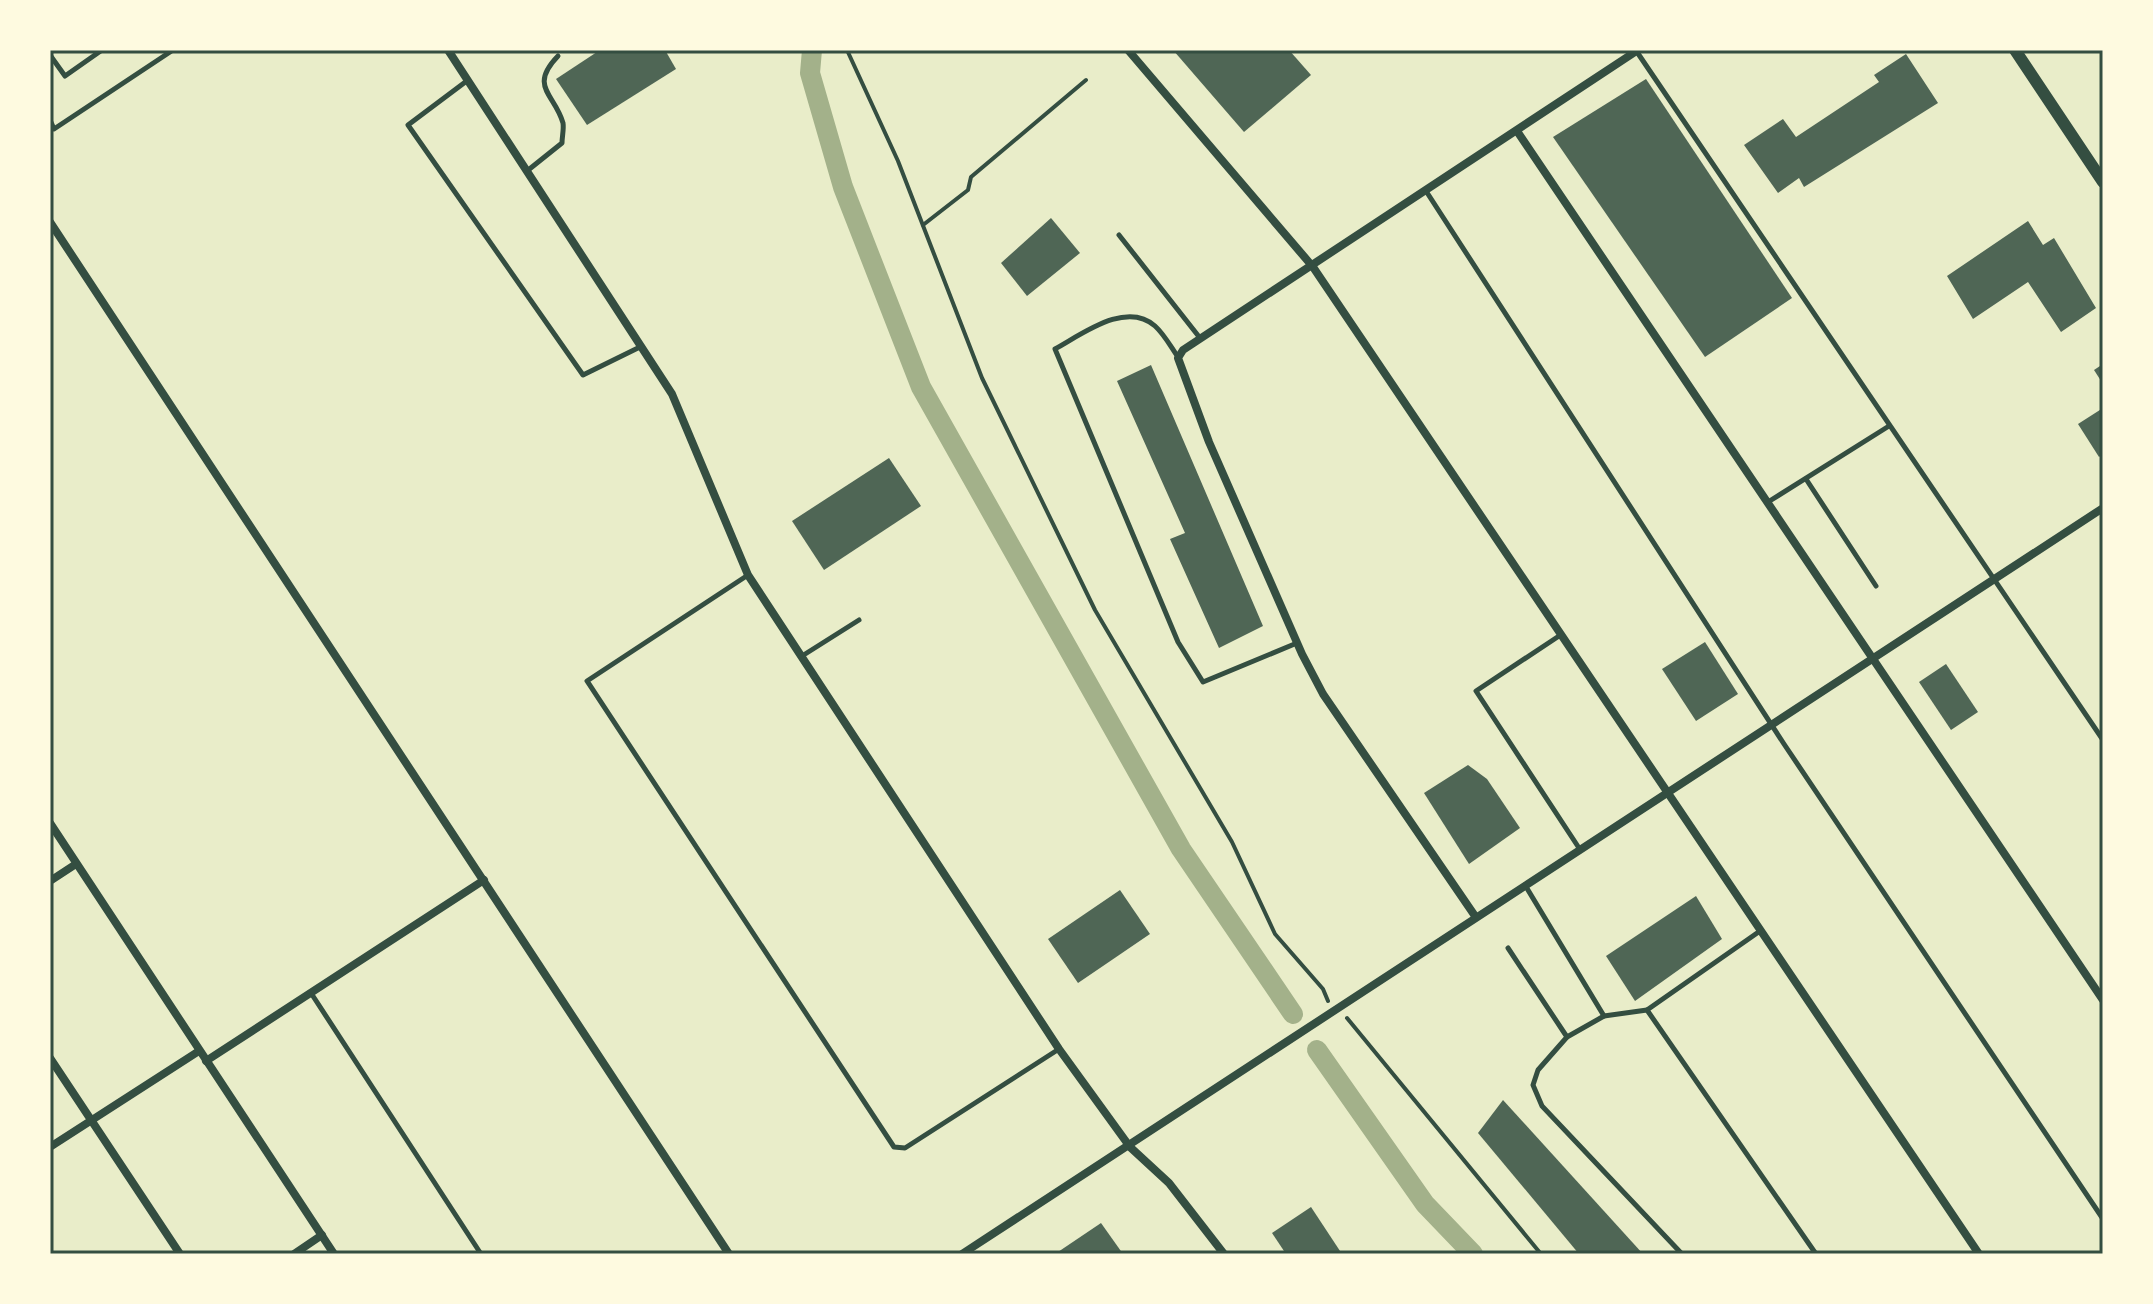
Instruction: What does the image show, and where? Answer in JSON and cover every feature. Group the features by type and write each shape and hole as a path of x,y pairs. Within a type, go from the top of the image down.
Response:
{"street":[{"path":"448,50 643,345 689,428 748,575 1059,1049 1130,1147 1169,1183 1224,1254"},
{"path":"1128,50 1313,267 1559,636 1979,1254"},
{"path":"1475,916 1323,694 1297,643 1209,442 1178,365 1178,358 1183,350 1313,267 1637,50"},
{"path":"2015,50 2103,182"},
{"path":"1517,131 2103,1000"},
{"path":"50,222 729,1254"},
{"path":"962,1254 2103,508"},
{"path":"50,823 334,1254"},
{"path":"50,881 76,864"},
{"path":"206,1061 484,880"},
{"path":"50,1147 199,1051"},
{"path":"50,1058 180,1254"},
{"path":"294,1254 322,1235"}],"lane":[{"path":"50,55 65,76 102,50"},
{"path":"50,120 54,129 173,50"},
{"path":"1637,50 2103,740"},
{"path":"527,171 562,143 563,124 544,91 546,69 558,56"},
{"path":"468,80 408,125 583,375 643,345"},
{"path":"1426,191 1772,723 2103,1219"},
{"path":"1119,235 1200,339"},
{"path":"1178,358 1154,324 1135,317 1118,318 1055,349 1178,642 1203,682 1297,643"},
{"path":"1767,502 1889,426"},
{"path":"1806,479 1876,586"},
{"path":"748,575 587,681 894,1147 905,1148 1059,1049"},
{"path":"802,656 859,620"},
{"path":"1559,636 1476,691 1579,848"},
{"path":"1525,884 1604,1016"},
{"path":"1682,1254 1542,1106 1533,1085 1538,1070 1567,1037 1604,1016 1647,1010 1760,931"},
{"path":"1508,948 1567,1037"},
{"path":"310,992 481,1254"},
{"path":"1647,1010 1816,1254"}],"path":[{"path":"847,50 923,225 982,378 1095,610 1232,842 1275,934 1323,989 1324,998"},
{"path":"923,225 968,190 971,177 1086,80"},
{"path":"1350,1021 1541,1254"}],"building":[{"path":"600,50 665,50 676,69 587,125 556,79"},
{"path":"1173,50 1289,50 1311,75 1244,132"},
{"path":"1906,54 1938,103 1804,187 1799,178 1778,193 1744,145 1783,119 1796,137 1879,82 1874,75"},
{"path":"1646,79 1792,298 1705,357 1553,137"},
{"path":"1051,218 1080,253 1027,296 1001,263"},
{"path":"2028,221 2043,245 2054,238 2096,308 2061,332 2028,282 1973,319 1947,276"},
{"path":"2103,364 2103,384 2094,370"},
{"path":"1151,365 1263,626 1219,648 1170,539 1185,533 1117,381"},
{"path":"2103,408 2103,454 2099,457 2078,424"},
{"path":"889,458 921,506 824,570 792,521"},
{"path":"1705,642 1738,694 1696,721 1662,669"},
{"path":"1946,664 1978,712 1951,730 1919,682"},
{"path":"1468,765 1487,779 1520,828 1469,864 1424,793"},
{"path":"1120,890 1150,934 1078,983 1048,939"},
{"path":"1696,896 1722,939 1635,1001 1606,956"},
{"path":"1503,1100 1643,1254 1579,1254 1478,1133"},
{"path":"1311,1207 1342,1254 1286,1254 1272,1233"},
{"path":"1101,1223 1123,1254 1055,1254"}],"waterway":[{"path":"812,50 810,73 843,187 921,387 1181,849 1293,1014"},
{"path":"1317,1050 1425,1204 1473,1254"}]}
